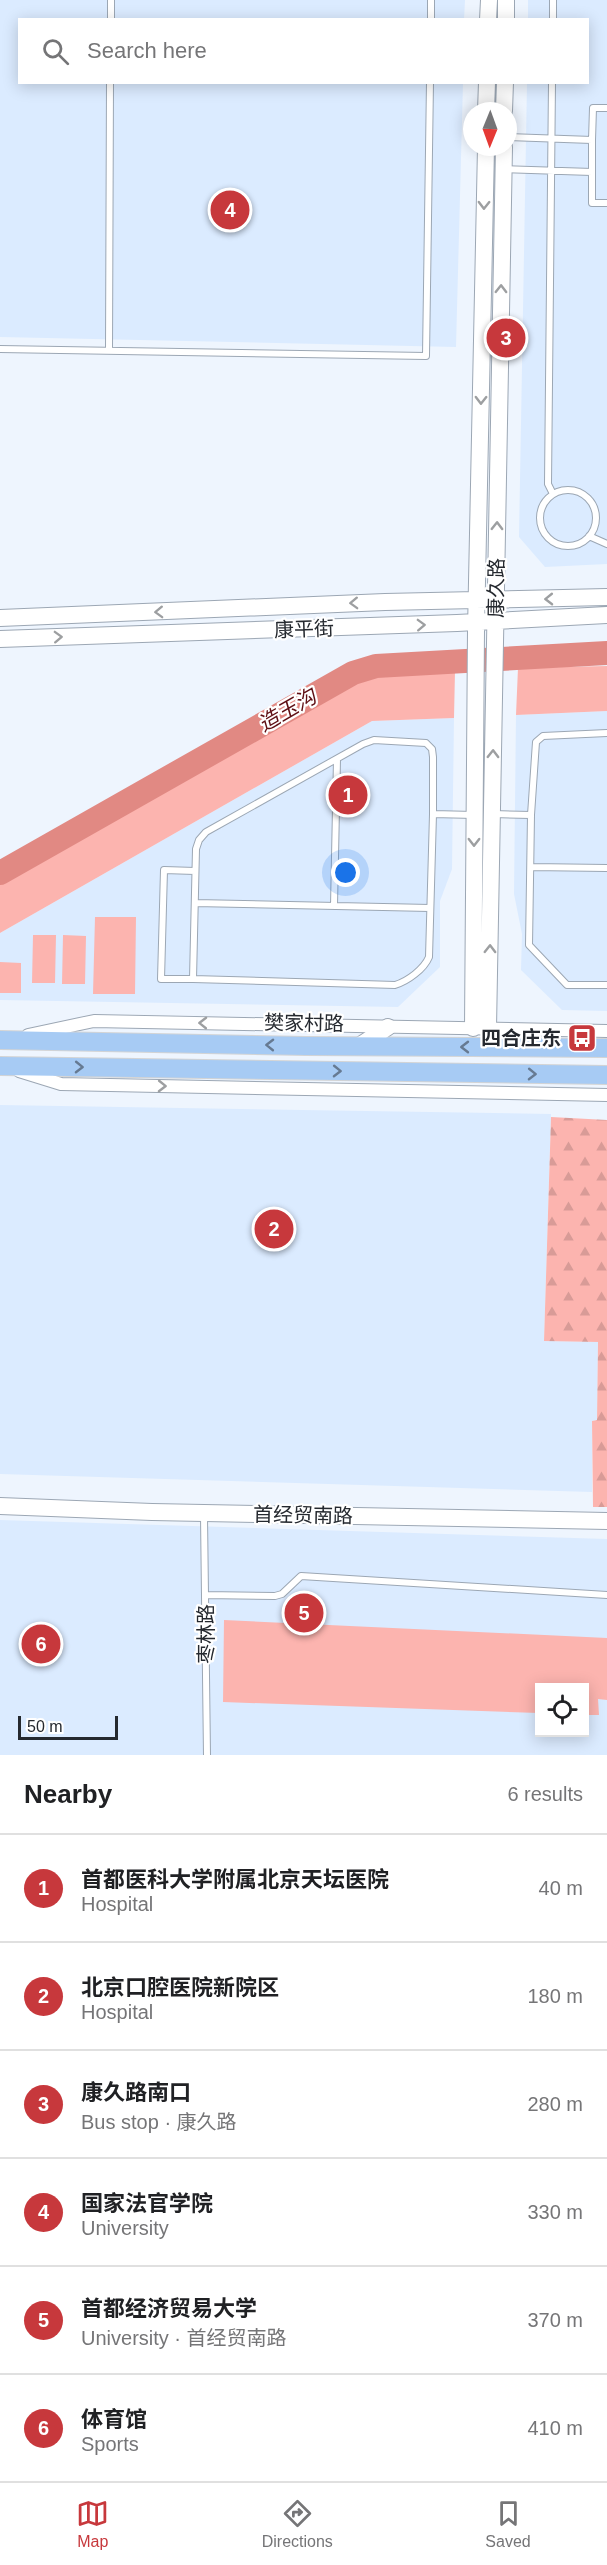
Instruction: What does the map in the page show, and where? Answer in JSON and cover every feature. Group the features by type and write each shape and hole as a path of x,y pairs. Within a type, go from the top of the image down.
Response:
{"main road":[{"name":"樊家村路","path":"2,1040 607,1048"},
{"path":"3,1066 607,1075"}],"street":[{"path":"488,18 489,0"},
{"path":"506,18 507,0"},
{"path":"486,102 487,84"},
{"path":"504,102 505,84"},
{"name":"康久路","path":"481,989 474,815 486,156"},
{"name":"康久路","path":"480,1028 492,814 504,156"},
{"name":"康平街","path":"0,618 607,597"},
{"name":"康平街","path":"0,639 607,615"},
{"path":"2,1040 94,1021 607,1030"},
{"path":"359,1046 388,1027"},
{"path":"3,1066 61,1084 607,1095"},
{"name":"首经贸南路","path":"0,1506 204,1513 607,1521"}],"lane":[{"path":"111,0 111,18"},
{"path":"431,0 431,18"},
{"path":"553,0 553,18"},
{"path":"109,350 110,84"},
{"path":"0,349 426,356 430,84"},
{"path":"552,84 548,484 553,494"},
{"path":"607,108 593,108 592,140 592,203 607,203"},
{"path":"517,137 592,140"},
{"path":"503,169 592,172"},
{"path":"570,490 586,496 592,503 596,520 589,536 582,542 563,545 546,536 540,518 541,509 553,494 570,490"},
{"path":"589,536 607,543"},
{"path":"607,733 543,736 536,742 531,815 529,945 567,985 607,985"},
{"path":"194,979 196,849 199,840 206,832 363,744 374,740 426,743 432,749 433,814 429,957 426,965 401,983 395,985 162,979 164,870 195,871"},
{"path":"334,906 337,759"},
{"path":"433,814 474,815"},
{"path":"492,814 531,815"},
{"path":"531,867 607,868"},
{"path":"195,903 430,908"},
{"name":"枣林路","path":"204,1513 207,1755"},
{"path":"206,1595 275,1596 282,1594 301,1576 607,1595"}],"shaded area":[{"path":"0,0 465,0 464,18 18,18 18,84 463,84 456,347 0,337"},
{"path":"528,0 607,0 607,564 545,567 519,537 527,84 589,84 589,18 528,18"},
{"path":"607,711 607,1011 562,1010 521,970 522,934 514,894 516,715"},
{"path":"454,718 452,869 440,901 440,967 398,1007 0,1000 0,933 372,721"},
{"path":"0,1105 551,1114 544,1341 598,1342 597,1420 592,1421 592,1492 0,1474"},
{"path":"0,1520 607,1539 607,1755 0,1755"}],"green space":[{"path":"607,666 607,711 516,715 518,668"},
{"path":"455,671 454,718 372,721 0,933 0,884 356,680 375,675"},
{"path":"95,917 136,917 135,994 93,994"},
{"path":"33,935 56,935 55,983 32,983"},
{"path":"63,935 86,936 85,984 62,984"},
{"path":"0,962 21,963 21,993 0,993"},
{"path":"551,1117 607,1120 607,1507 593,1507 592,1421 597,1420 598,1342 544,1341"},
{"path":"224,1620 607,1638 607,1700 598,1699 599,1715 589,1715 589,1683 535,1683 535,1713 223,1702"}],"waterway":[{"name":"造玉沟","path":"0,873 353,673 376,666 607,653"}],"place":[{"name":"国家法官学院","path":"230,210"},
{"name":"康久路南口","path":"506,338"},
{"name":"首都医科大学附属北京天坛医院","path":"348,795"},
{"name":"四合庄东","path":"582,1038"},
{"name":"北京口腔医院新院区","path":"274,1229"},
{"name":"首都经济贸易大学","path":"304,1613"},
{"name":"体育馆","path":"41,1644"}]}
